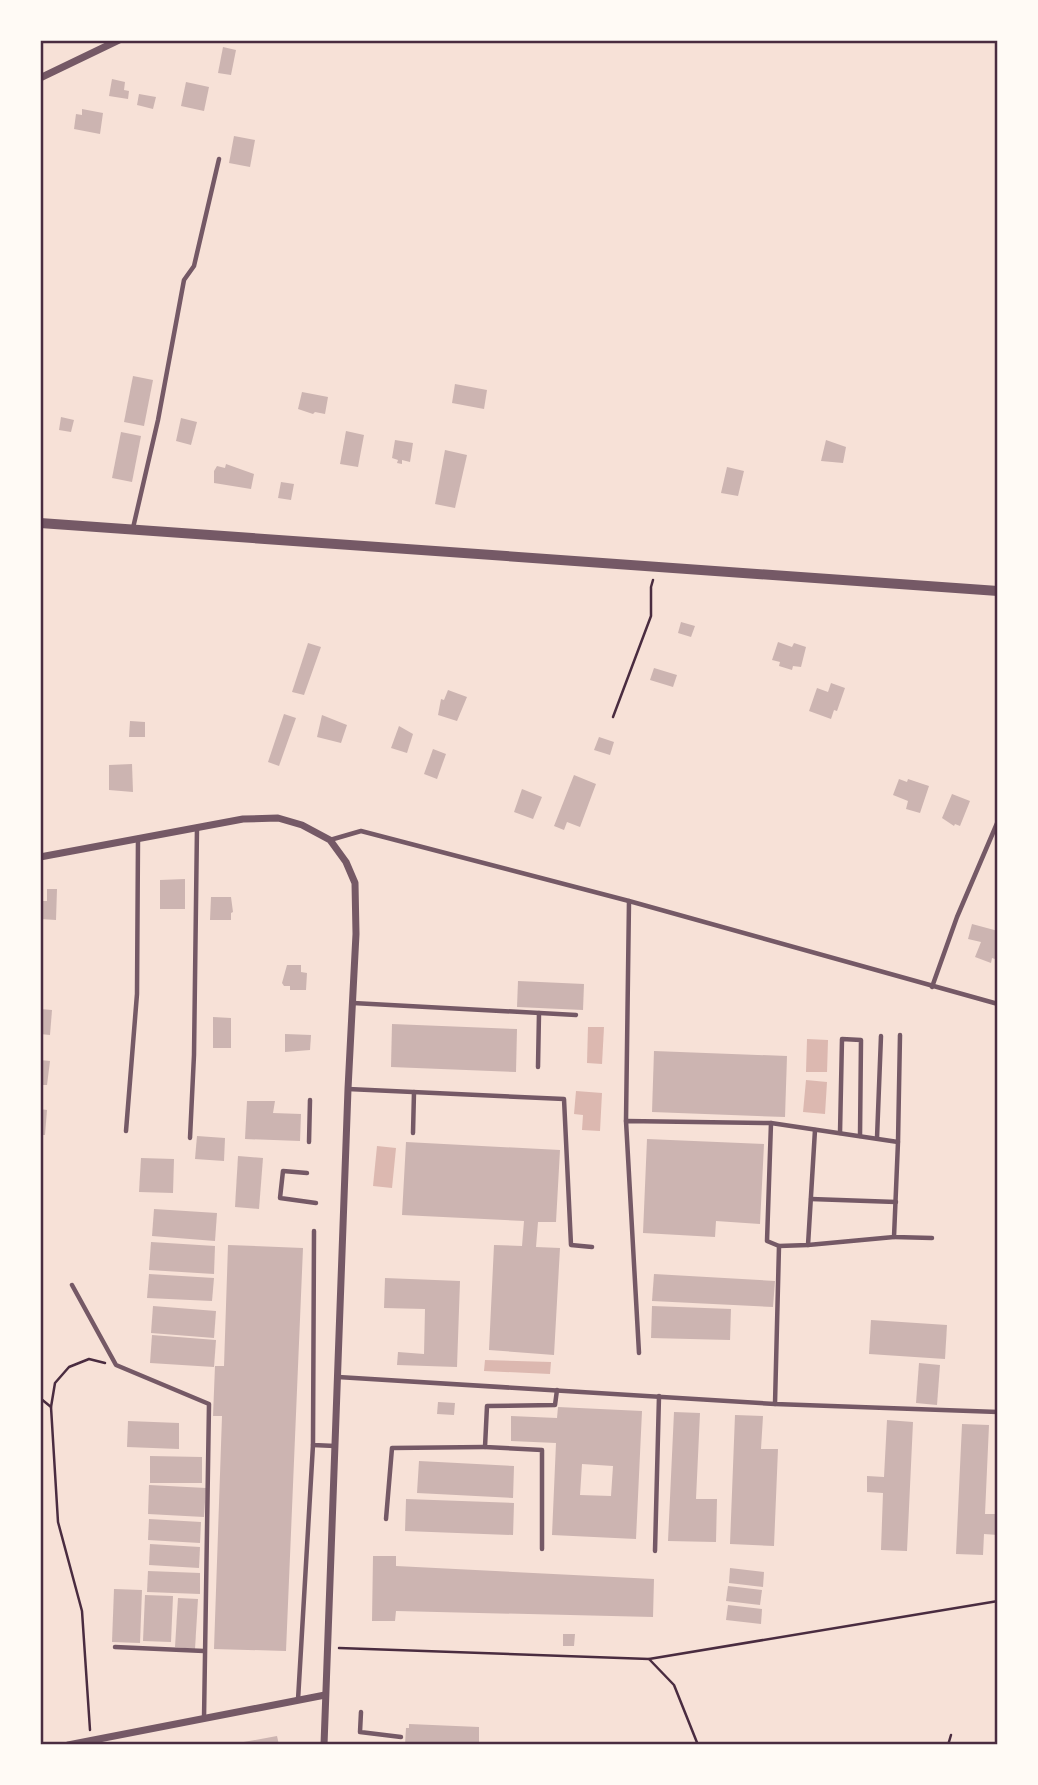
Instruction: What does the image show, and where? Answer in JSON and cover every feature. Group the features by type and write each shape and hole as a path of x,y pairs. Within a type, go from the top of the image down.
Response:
{"street":[{"path":"40,78 119,40"},
{"path":"40,523 998,591"},
{"path":"40,857 243,818 278,818 302,825 330,840 346,862 355,883 356,933 324,1745"},
{"path":"68,1745 326,1695"}],"lane":[{"path":"133,530 158,420 184,280 194,266 219,159"},
{"path":"932,987 957,917 998,821"},
{"path":"190,1138 194,1055 197,826"},
{"path":"330,840 361,831 861,964 932,987 998,1004"},
{"path":"126,1131 137,994 138,837"},
{"path":"629,901 626,1121 639,1353"},
{"path":"352,1003 576,1015"},
{"path":"538,1067 539,1013"},
{"path":"894,1237 900,1035"},
{"path":"877,1138 881,1036"},
{"path":"841,1133 842,1039 861,1040 860,1136"},
{"path":"348,1089 564,1099 571,1245 592,1247"},
{"path":"413,1133 414,1092"},
{"path":"309,1142 310,1100"},
{"path":"626,1121 771,1123 898,1142"},
{"path":"771,1123 767,1241 779,1246 894,1237 932,1238"},
{"path":"808,1245 816,1130"},
{"path":"307,1173 283,1171 280,1198 316,1203"},
{"path":"811,1199 896,1202"},
{"path":"298,1700 313,1445 314,1231"},
{"path":"775,1404 779,1246"},
{"path":"72,1285 116,1365 209,1404 204,1719"},
{"path":"338,1377 775,1404 998,1412"},
{"path":"485,1447 487,1406 555,1405 557,1390"},
{"path":"655,1551 659,1396"},
{"path":"313,1445 336,1446"},
{"path":"386,1519 392,1448 485,1447 542,1450 542,1549"},
{"path":"115,1647 204,1651"},
{"path":"361,1712 360,1732 401,1737"}],"path":[{"path":"613,717 651,616 650,587 657,566"},
{"path":"90,1741 82,1611 58,1522 51,1407 55,1383 69,1367 89,1359 116,1365"},
{"path":"40,1398 51,1407"},
{"path":"328,1648 649,1659 998,1601"},
{"path":"649,1659 674,1685 698,1745"},
{"path":"948,1745 951,1735"}],"shaded area":[{"path":"588,1027 604,1027 602,1064 587,1063"},
{"path":"807,1039 828,1040 827,1072 806,1072"},
{"path":"806,1080 827,1082 825,1114 803,1112"},
{"path":"576,1091 602,1093 600,1131 582,1130 583,1115 574,1114"},
{"path":"377,1146 396,1148 392,1188 373,1186"},
{"path":"485,1360 551,1362 550,1374 484,1371"}],"building":[{"path":"223,47 236,50 231,75 218,73"},
{"path":"112,79 125,82 124,90 129,91 128,99 109,96"},
{"path":"186,82 209,87 204,111 181,106"},
{"path":"139,94 156,97 153,109 137,105"},
{"path":"82,109 103,113 100,134 74,129 76,114 82,115"},
{"path":"234,136 255,140 250,167 229,163"},
{"path":"133,376 153,380 144,426 124,422"},
{"path":"455,384 487,390 484,409 452,403"},
{"path":"302,392 328,397 325,414 313,414 298,409"},
{"path":"61,417 74,420 71,432 59,430"},
{"path":"181,418 197,422 191,445 176,441"},
{"path":"346,431 364,435 358,467 340,464"},
{"path":"121,432 141,436 132,482 112,478"},
{"path":"395,440 413,443 410,462 402,460 402,464 397,463 398,460 392,458"},
{"path":"826,440 846,447 843,463 821,461"},
{"path":"445,450 467,455 455,508 435,504"},
{"path":"226,464 254,474 251,489 214,483 217,466 225,468"},
{"path":"727,467 744,471 738,496 721,493"},
{"path":"281,482 294,484 291,500 278,498"},
{"path":"681,622 695,626 691,637 678,633"},
{"path":"778,642 792,647 794,643 806,647 801,667 793,666 792,670 779,666 780,662 772,660"},
{"path":"308,643 321,647 304,695 292,692"},
{"path":"654,668 677,675 673,687 650,680"},
{"path":"831,683 845,688 837,711 834,710 831,719 809,711 817,688 828,692"},
{"path":"448,690 467,697 457,721 438,715 441,699 444,700"},
{"path":"284,714 296,718 279,766 268,762"},
{"path":"322,715 347,725 341,743 317,737"},
{"path":"130,721 145,722 145,737 129,737"},
{"path":"399,726 413,734 407,753 391,748"},
{"path":"599,737 614,742 610,755 594,750"},
{"path":"433,749 446,754 437,779 424,774"},
{"path":"132,764 133,792 109,790 109,765"},
{"path":"574,775 596,784 580,827 567,822 564,830 554,826"},
{"path":"899,779 929,786 920,813 906,809 908,801 893,795"},
{"path":"522,789 542,797 533,819 514,812"},
{"path":"952,794 970,801 960,826 954,826 942,818"},
{"path":"185,879 185,909 160,909 160,880"},
{"path":"47,889 57,889 56,920 40,919 40,901 47,901"},
{"path":"211,897 231,897 231,920 210,920"},
{"path":"972,924 998,931 998,960 992,958 991,963 975,957 981,942 968,939"},
{"path":"287,965 301,965 301,972 307,973 306,990 290,990 290,986 284,986 282,983"},
{"path":"518,981 584,984 583,1010 517,1007"},
{"path":"40,1009 52,1010 50,1035 40,1034"},
{"path":"213,1017 231,1018 231,1048 213,1048"},
{"path":"392,1024 517,1029 516,1072 391,1067"},
{"path":"285,1034 311,1035 310,1050 285,1052"},
{"path":"654,1051 787,1056 785,1117 652,1112"},
{"path":"40,1060 50,1061 47,1085 40,1085"},
{"path":"247,1101 275,1101 273,1113 301,1114 300,1141 245,1139"},
{"path":"40,1109 47,1110 45,1135 40,1135"},
{"path":"197,1136 225,1138 224,1161 195,1159"},
{"path":"647,1139 764,1144 760,1224 716,1221 715,1237 643,1233"},
{"path":"406,1142 560,1150 556,1222 538,1222 536,1247 560,1248 554,1355 489,1350 494,1245 522,1246 524,1221 402,1215"},
{"path":"238,1156 263,1158 259,1209 235,1207"},
{"path":"141,1158 174,1159 173,1193 139,1192"},
{"path":"154,1209 217,1213 215,1241 152,1236"},
{"path":"151,1242 215,1246 214,1274 149,1270"},
{"path":"228,1245 303,1248 286,1651 214,1649 222,1416 213,1416 215,1366 224,1366"},
{"path":"149,1274 214,1278 212,1301 147,1298"},
{"path":"654,1274 775,1281 773,1307 652,1301"},
{"path":"385,1278 460,1281 457,1367 397,1365 398,1352 424,1354 425,1309 384,1308"},
{"path":"153,1306 216,1311 214,1338 151,1333"},
{"path":"652,1306 731,1309 730,1340 651,1338"},
{"path":"871,1320 947,1325 945,1359 869,1354"},
{"path":"152,1335 216,1340 214,1367 150,1363"},
{"path":"919,1363 940,1365 937,1405 916,1403"},
{"path":"438,1402 455,1403 454,1415 437,1414"},
{"path":"558,1407 642,1411 636,1539 552,1535 556,1443 511,1441 511,1416 557,1418","holes":["582,1464 613,1466 611,1496 580,1495"]},
{"path":"674,1412 700,1413 696,1499 717,1499 716,1542 668,1541"},
{"path":"735,1415 763,1416 761,1449 778,1449 774,1546 730,1544"},
{"path":"887,1420 913,1422 907,1551 881,1550 883,1493 867,1492 867,1476 884,1477"},
{"path":"128,1421 179,1423 179,1449 127,1447"},
{"path":"962,1424 989,1425 985,1514 998,1514 998,1535 984,1534 983,1555 956,1554"},
{"path":"150,1456 202,1457 202,1483 150,1483"},
{"path":"419,1461 514,1466 513,1498 417,1493"},
{"path":"149,1485 206,1488 204,1517 148,1514"},
{"path":"406,1499 514,1503 513,1535 405,1531"},
{"path":"149,1519 201,1522 200,1543 148,1540"},
{"path":"150,1544 200,1547 199,1568 149,1565"},
{"path":"373,1556 396,1556 396,1566 654,1579 653,1617 396,1611 395,1621 372,1621"},
{"path":"730,1568 764,1572 763,1587 729,1583"},
{"path":"148,1571 200,1573 200,1594 147,1592"},
{"path":"728,1586 762,1590 760,1605 726,1601"},
{"path":"114,1589 142,1590 140,1643 112,1642"},
{"path":"145,1595 173,1596 171,1642 143,1641"},
{"path":"178,1598 198,1599 195,1649 175,1647"},
{"path":"728,1605 762,1609 761,1624 726,1620"},
{"path":"563,1634 575,1634 574,1646 563,1646"},
{"path":"409,1724 479,1727 479,1745 405,1745 406,1728 409,1728"},
{"path":"277,1736 279,1745 238,1745 238,1743"}]}
